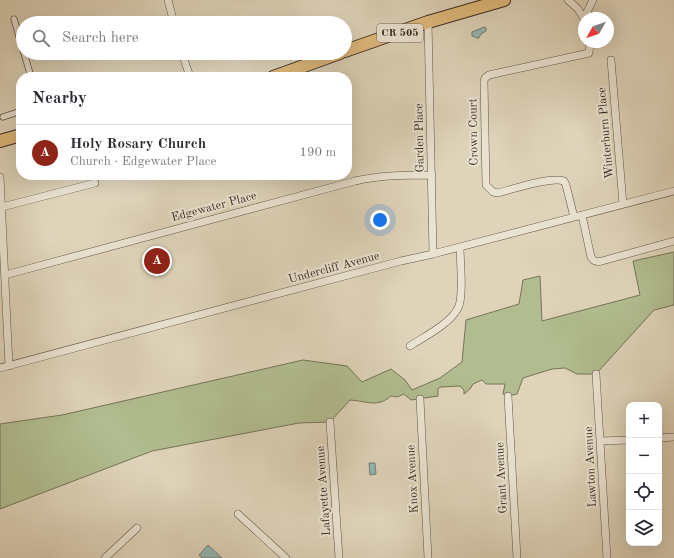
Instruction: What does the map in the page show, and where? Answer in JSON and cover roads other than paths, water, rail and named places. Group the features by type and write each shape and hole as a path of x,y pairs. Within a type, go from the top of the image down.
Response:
{"main road":[{"name":"CR 505","path":"352,49 486,3 504,0"},
{"path":"287,72 320,60"},
{"path":"0,141 16,136"}],"street":[{"path":"168,0 172,16"},
{"path":"568,0 580,12"},
{"path":"587,12 593,0"},
{"path":"14,19 16,26"},
{"name":"Garden Place","path":"428,22 433,254"},
{"name":"Crown Court","path":"578,216 564,181 546,181 498,193 493,192 486,185 484,81 489,75 589,54 590,48"},
{"path":"26,60 30,72"},
{"path":"184,60 188,72"},
{"name":"Winterburn Place","path":"611,60 623,204"},
{"path":"3,117 16,113"},
{"name":"Edgewater Place","path":"5,275 370,177 432,174"},
{"path":"0,177 9,366"},
{"path":"2,207 95,183"},
{"name":"Undercliff Avenue","path":"0,368 401,261 674,191"},
{"path":"578,216 593,261 602,261 674,241"},
{"path":"410,346 445,323 459,308 461,292 460,247"},
{"name":"Lawton Avenue","path":"596,374 607,558"},
{"name":"Grant Avenue","path":"508,396 517,558"},
{"name":"Knox Avenue","path":"420,399 428,558"},
{"name":"Lafayette Avenue","path":"330,422 339,558"},
{"path":"662,438 674,437"},
{"path":"600,442 626,440"},
{"path":"238,514 286,558"},
{"path":"105,558 138,528"}],"water":[{"path":"484,27 486,28 486,31 481,34 479,38 472,36 472,32"},
{"path":"369,463 375,463 376,474 370,475"},
{"path":"208,545 222,558 202,558 199,555"}],"place":[{"name":"Holy Rosary Church","path":"157,261"}]}
